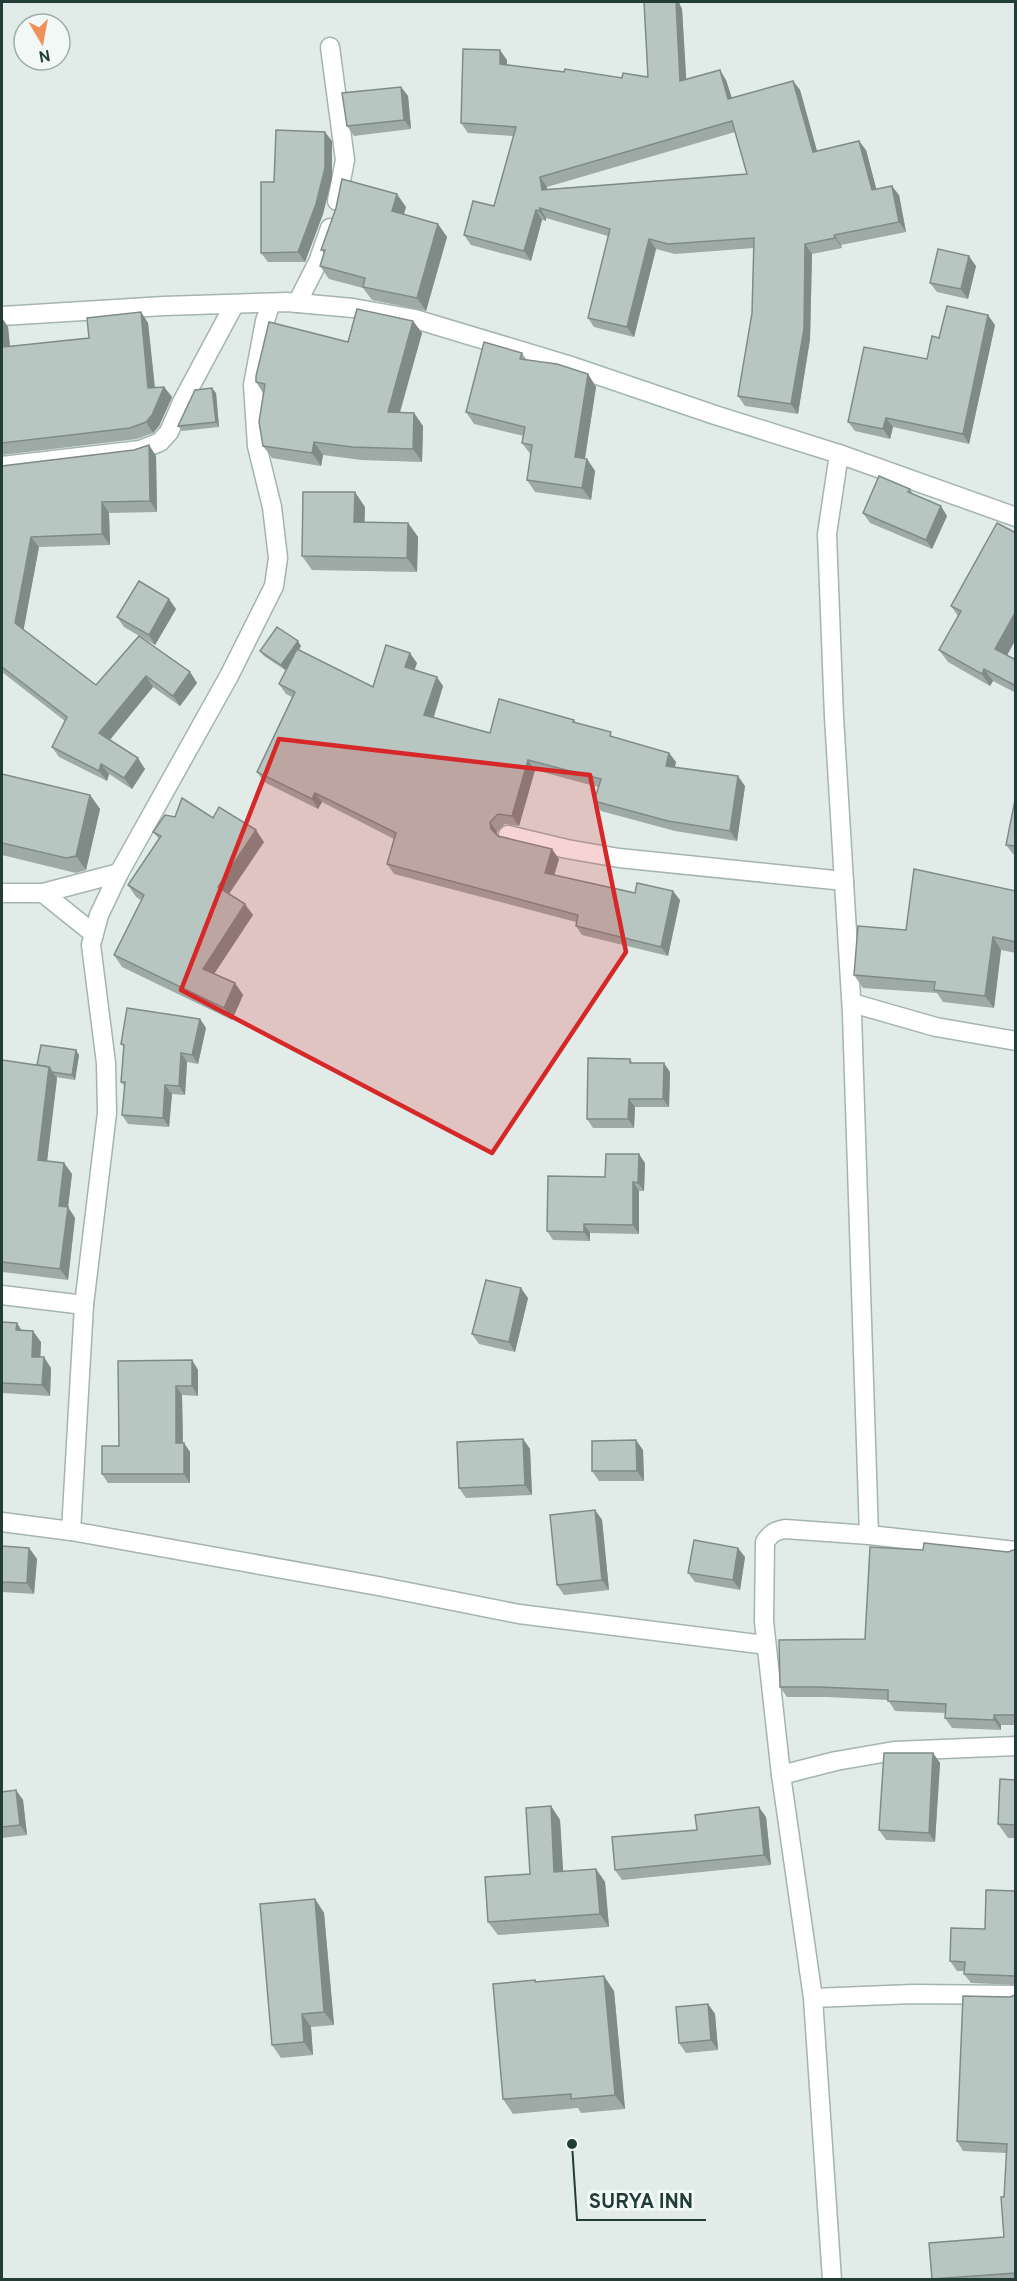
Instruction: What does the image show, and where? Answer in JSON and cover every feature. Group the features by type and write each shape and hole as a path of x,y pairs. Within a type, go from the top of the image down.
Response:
{"street":[{"path":"297,303 318,262 334,217 343,178 344,147 330,47"},
{"path":"71,1531 84,1305 107,1113 106,1063 91,945 99,915 119,873 229,676 274,586 278,558 276,538 272,507 257,446 253,384 265,321 271,303"},
{"path":"2,316 164,306 297,303 353,308 415,319 568,364 715,415 839,454 1016,517"},
{"path":"2,466 140,450 160,442 169,432 182,402 234,304"},
{"path":"839,454 828,534 834,717 852,1003 869,1535"},
{"path":"508,835 619,858 844,881"},
{"path":"2,893 43,893 119,873"},
{"path":"43,893 94,934"},
{"path":"852,1003 936,1027 1016,1041"},
{"path":"2,1295 84,1305"},
{"path":"2,1522 71,1531 378,1586 519,1614 766,1645"},
{"path":"832,2280 813,1998 781,1775 766,1645 765,1542 776,1531 785,1529 869,1535 1016,1551"},
{"path":"781,1775 837,1761 894,1751 1016,1746"},
{"path":"813,1998 913,1994 1016,1995"}],"highlighted area":[{"path":"279,739 590,775 626,952 492,1153 181,990"}],"building":[{"path":"644,2 676,2 680,81 720,70 728,99 793,81 813,152 859,141 872,190 892,186 899,222 834,235 835,238 805,244 804,329 791,404 738,396 752,313 754,238 668,244 649,239 627,327 588,318 610,229 540,208 539,211 536,210 524,251 464,235 473,201 494,206 516,127 461,123 463,49 500,50 500,64 564,72 565,69 622,78 623,73 648,77","holes":["732,121 747,174 542,190 540,177"]},
{"path":"401,87 404,120 347,126 342,93"},
{"path":"276,130 325,132 325,168 316,204 298,252 261,253 261,182 274,182"},
{"path":"342,179 397,194 392,211 438,224 417,298 363,287 365,278 320,266 325,250 321,250 336,208"},
{"path":"938,249 969,256 961,289 930,283"},
{"path":"947,306 988,315 963,434 886,418 883,429 848,422 864,347 927,359 932,336 939,338"},
{"path":"357,309 413,321 388,412 414,413 413,449 352,447 314,442 312,453 263,446 259,422 265,384 256,382 256,376 269,322 348,342"},
{"path":"141,312 148,388 164,387 152,415 146,422 130,428 2,443 2,327 4,347 89,338 87,318"},
{"path":"484,342 522,353 520,359 557,364 588,374 575,457 587,459 582,488 527,480 532,445 522,443 525,427 466,412"},
{"path":"212,388 216,422 178,426 195,390"},
{"path":"149,445 150,501 102,502 102,534 31,537 15,623 96,685 139,636 190,672 173,696 146,676 99,733 138,758 124,778 101,764 99,771 52,747 67,717 2,667 2,466 134,450"},
{"path":"879,476 910,489 908,492 941,506 926,540 863,513"},
{"path":"303,492 355,492 354,522 408,523 407,558 302,556"},
{"path":"997,523 1016,533 1016,611 995,649 1016,660 1016,686 984,669 982,674 939,650 961,611 951,606"},
{"path":"139,581 169,599 149,635 117,617"},
{"path":"277,627 298,641 281,665 260,651"},
{"path":"386,645 410,653 405,667 437,677 424,715 490,733 499,699 574,720 573,722 611,732 610,736 669,753 666,766 738,776 730,831 668,821 594,801 601,779 528,760 512,816 498,814 490,822 491,829 498,836 552,849 545,873 635,893 637,883 673,891 661,947 576,926 578,915 387,864 396,833 315,793 312,799 257,772 295,692 279,684 297,649 373,687"},
{"path":"2,774 90,795 76,856 66,858 2,843"},
{"path":"1016,795 1016,846 1006,845"},
{"path":"182,798 213,818 219,807 256,830 218,887 245,904 203,969 235,983 224,1008 114,955 144,895 128,885 161,836 153,832 165,815 175,817"},
{"path":"914,869 1016,891 1016,942 993,937 985,996 934,990 935,982 854,975 858,926 906,930"},
{"path":"127,1008 200,1019 192,1055 181,1053 179,1086 165,1085 163,1118 122,1115 125,1082 121,1082 124,1045 121,1044"},
{"path":"41,1045 76,1050 72,1075 52,1072 49,1067 37,1065"},
{"path":"588,1058 630,1059 630,1063 664,1063 663,1099 629,1099 628,1119 587,1119"},
{"path":"2,1060 49,1067 38,1160 64,1163 59,1206 68,1207 60,1269 2,1262"},
{"path":"606,1154 639,1154 638,1183 633,1182 633,1225 584,1224 584,1232 547,1231 548,1176 605,1177"},
{"path":"486,1280 521,1288 509,1342 472,1334"},
{"path":"2,1322 17,1323 16,1330 33,1331 32,1357 44,1357 42,1385 2,1383"},
{"path":"192,1360 192,1386 176,1386 176,1443 184,1443 184,1474 102,1474 102,1446 119,1446 118,1361"},
{"path":"523,1439 525,1485 459,1488 457,1442"},
{"path":"636,1440 637,1471 592,1471 592,1441"},
{"path":"595,1510 602,1580 557,1585 550,1515"},
{"path":"694,1540 738,1548 733,1580 688,1573"},
{"path":"924,1543 1008,1552 1016,1549 1016,1715 994,1715 994,1720 945,1718 946,1704 888,1701 888,1690 780,1687 779,1640 865,1639 870,1547 923,1550"},
{"path":"2,1546 29,1548 27,1583 2,1582"},
{"path":"884,1753 933,1753 929,1833 879,1830"},
{"path":"1000,1779 1016,1780 1016,1825 998,1824"},
{"path":"16,1790 20,1825 2,1827 2,1792"},
{"path":"551,1806 554,1872 596,1869 600,1914 488,1922 485,1877 530,1874 526,1808"},
{"path":"759,1807 764,1855 615,1870 612,1837 697,1830 695,1815"},
{"path":"986,1890 1016,1891 1016,1977 964,1974 965,1962 950,1961 951,1928 985,1929"},
{"path":"315,1899 324,2012 302,2014 304,2042 272,2045 260,1904"},
{"path":"604,1976 615,2095 571,2099 571,2094 503,2099 493,1984"},
{"path":"1015,1995 1016,2273 932,2279 929,2243 1004,2237 1001,2197 1004,2197 1007,2144 957,2141 963,1996 1010,1997"},
{"path":"708,2004 711,2040 679,2043 676,2007"}],"place":[{"name":"SURYA INN","path":"572,2144"}]}
